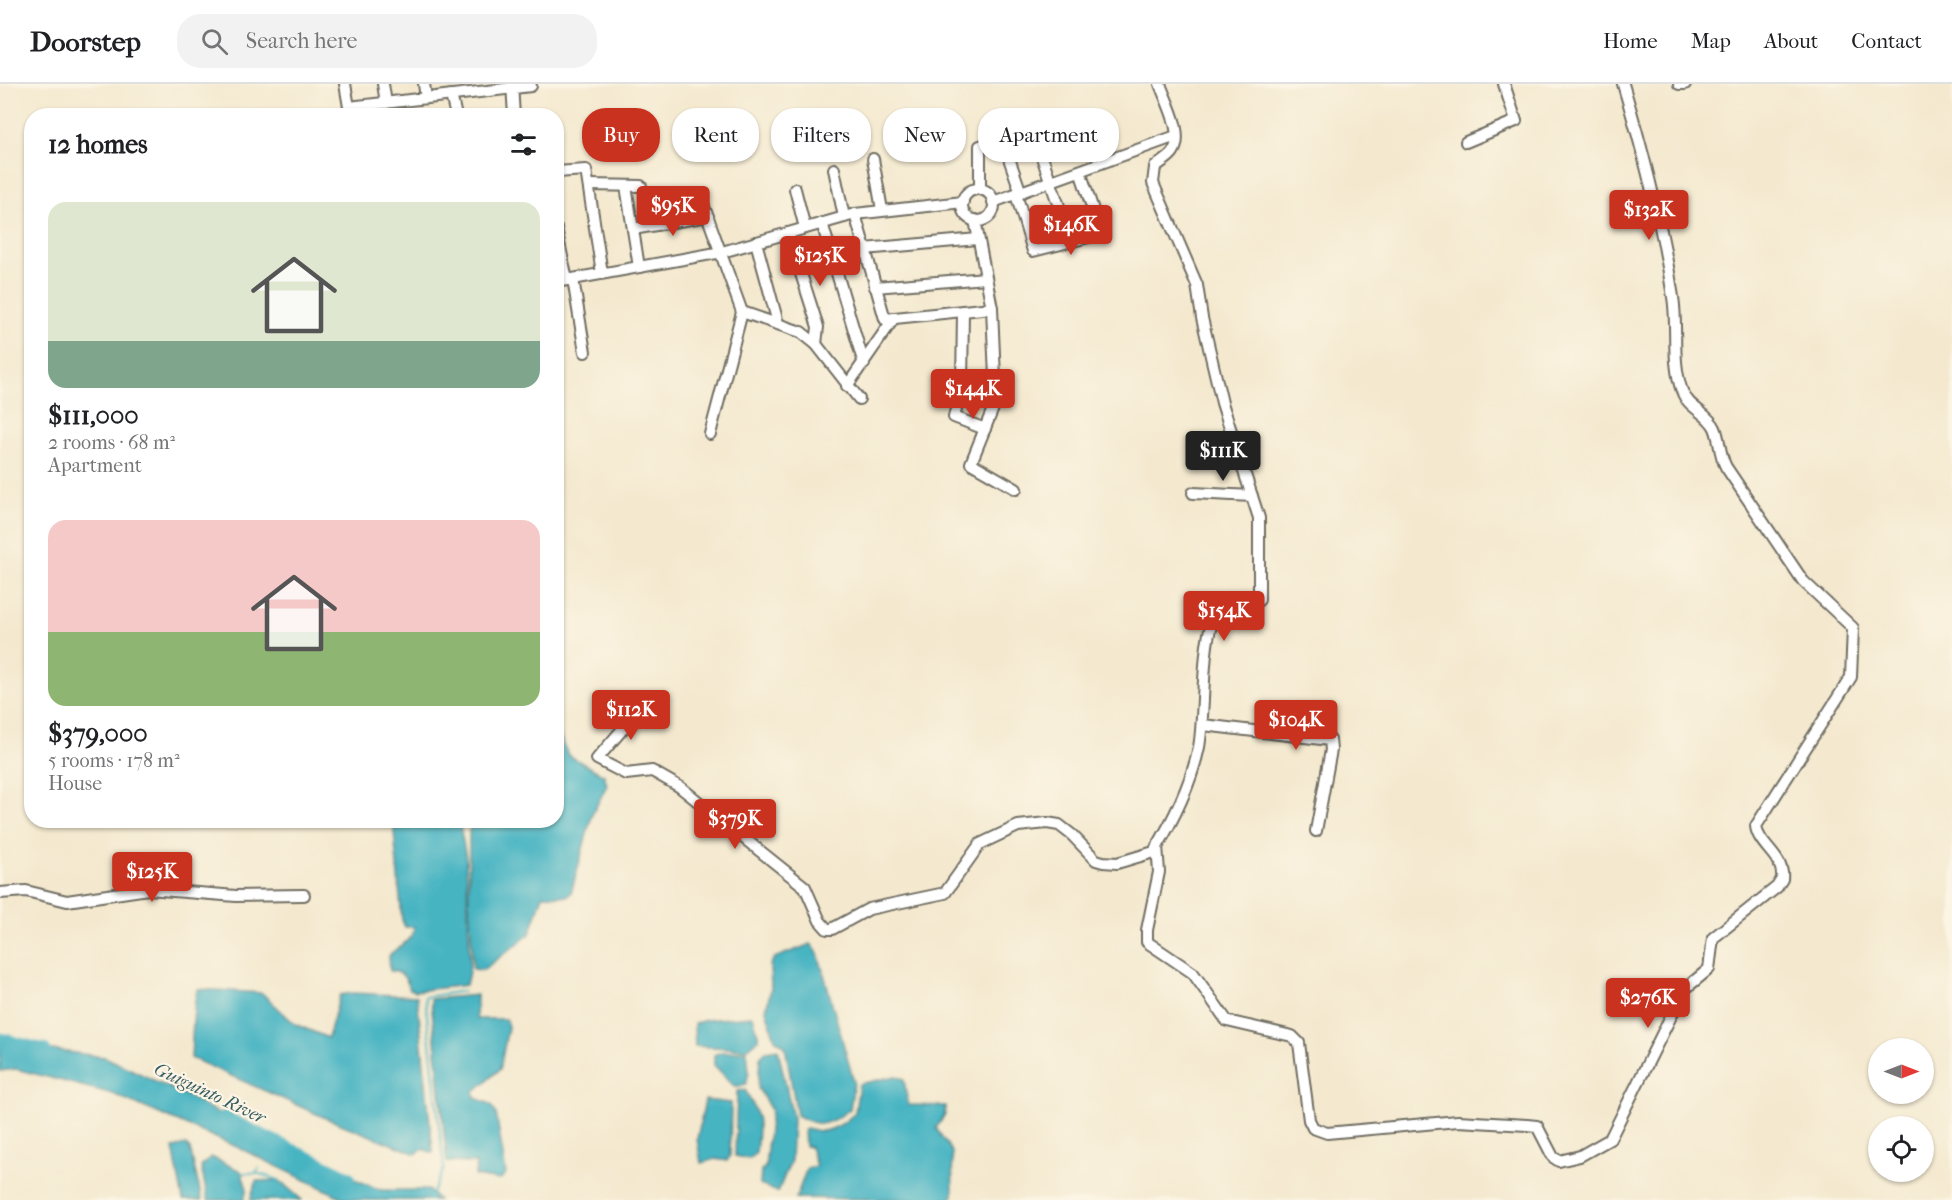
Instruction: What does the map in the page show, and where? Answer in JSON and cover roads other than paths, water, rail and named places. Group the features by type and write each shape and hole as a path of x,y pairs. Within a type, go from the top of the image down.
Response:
{"street":[{"path":"345,84 348,107 426,98 456,91 531,86"},
{"path":"383,84 386,103"},
{"path":"424,84 426,98"},
{"path":"644,704 597,759 626,774 641,770 652,771 680,787 805,887 820,921 827,929 832,929 869,909 945,893 981,844 1018,826 1047,823 1059,825 1096,860 1103,862 1136,859 1150,854 1157,846 1185,795 1194,766 1203,725 1208,653 1216,616 1221,611 1254,603 1260,597 1259,518 1222,403 1202,318 1197,285 1153,183 1155,167 1171,155 1176,144 1176,136 1160,84"},
{"path":"1466,142 1516,121 1504,84"},
{"path":"1157,846 1159,872 1147,930 1147,942 1193,973 1227,1021 1292,1036 1299,1043 1309,1120 1313,1128 1327,1133 1458,1121 1537,1126 1553,1157 1562,1161 1580,1156 1610,1139 1686,988 1710,969 1713,938 1777,886 1782,879 1779,863 1758,835 1756,826 1851,677 1853,628 1803,581 1726,467 1718,447 1714,427 1683,394 1676,369 1673,299 1656,202 1623,84"},
{"path":"1679,84 1685,84"},
{"path":"512,86 513,108"},
{"path":"456,91 456,108"},
{"path":"993,202 1176,136"},
{"path":"873,159 882,210"},
{"path":"980,162 980,189"},
{"path":"1009,162 1034,251 1101,234 1080,171"},
{"path":"1043,162 1071,241"},
{"path":"834,169 849,216 864,249 885,319 992,308"},
{"path":"564,171 586,170 602,273"},
{"path":"589,185 641,186"},
{"path":"626,186 639,267"},
{"path":"795,189 805,228"},
{"path":"980,189 988,193 993,202 993,210 988,217 975,220 967,216 963,202 967,194 980,189"},
{"path":"702,201 742,312 710,434"},
{"path":"585,352 565,280 722,252 849,216 882,210 963,202"},
{"path":"633,229 708,216"},
{"path":"975,220 992,308 996,401 970,463 1016,489"},
{"path":"822,224 864,364"},
{"path":"788,233 818,327 816,344"},
{"path":"864,249 978,239"},
{"path":"756,242 778,323"},
{"path":"875,287 986,278"},
{"path":"963,311 961,395 954,417 985,429"},
{"path":"742,312 801,332 816,344 859,399"},
{"path":"847,386 894,318"},
{"path":"1193,494 1252,496"},
{"path":"1203,725 1330,740 1331,750 1316,831"},
{"path":"0,893 26,891 67,902 148,889 236,896 304,895"}],"water":[{"path":"564,746 568,755 604,775 607,785 592,815 571,893 567,896 543,895 530,934 483,970 473,969 469,899 469,830 471,828 564,828"},
{"path":"394,828 460,828 466,857 470,967 466,985 415,991 409,989 401,974 390,971 389,956 408,940 413,932 414,927 405,927 402,920"},
{"path":"811,944 818,953 854,1082 850,1109 836,1119 825,1123 812,1122 797,1115 785,1046 775,1039 766,1010 771,988 770,965 774,958"},
{"path":"198,989 262,993 295,1024 328,1038 340,995 352,993 417,996 433,1153 422,1149 416,1154 328,1119 191,1058 194,1010"},
{"path":"477,995 476,1019 506,1019 508,1027 500,1069 474,1092 475,1098 491,1104 496,1113 506,1174 500,1180 475,1176 476,1163 447,1162 431,999"},
{"path":"753,1016 759,1039 747,1049 695,1046 694,1024 705,1020"},
{"path":"0,1043 105,1057 189,1097 293,1154 381,1190 428,1190 438,1200 347,1200 237,1147 113,1094 16,1069 0,1071"},
{"path":"778,1049 793,1118 791,1160 778,1192 760,1185 761,1170 765,1168 771,1110 758,1088 760,1057 766,1051"},
{"path":"747,1051 749,1072 746,1084 735,1087 714,1065 714,1055 721,1052"},
{"path":"896,1076 904,1079 908,1105 945,1106 945,1115 936,1128 952,1152 953,1196 947,1200 796,1198 807,1168 816,1166 810,1147 805,1146 804,1130 824,1131 839,1125 855,1112 859,1084"},
{"path":"745,1090 758,1120 756,1153 749,1159 735,1156 737,1091"},
{"path":"705,1100 731,1103 730,1156 727,1161 716,1159 701,1163 697,1139"},
{"path":"186,1145 190,1149 202,1200 183,1200 173,1148"},
{"path":"211,1157 241,1171 247,1189 244,1200 208,1200 201,1167"},
{"path":"279,1180 302,1200 250,1200 256,1181"}],"waterway":[{"path":"429,1200 444,1169 425,997 464,991"},
{"name":"Guiguinto River","path":"0,1040 44,1051"},
{"name":"Guiguinto River","path":"224,1118 348,1178"},
{"path":"256,1173 259,1168"},
{"path":"242,1173 256,1173 279,1180"}]}
